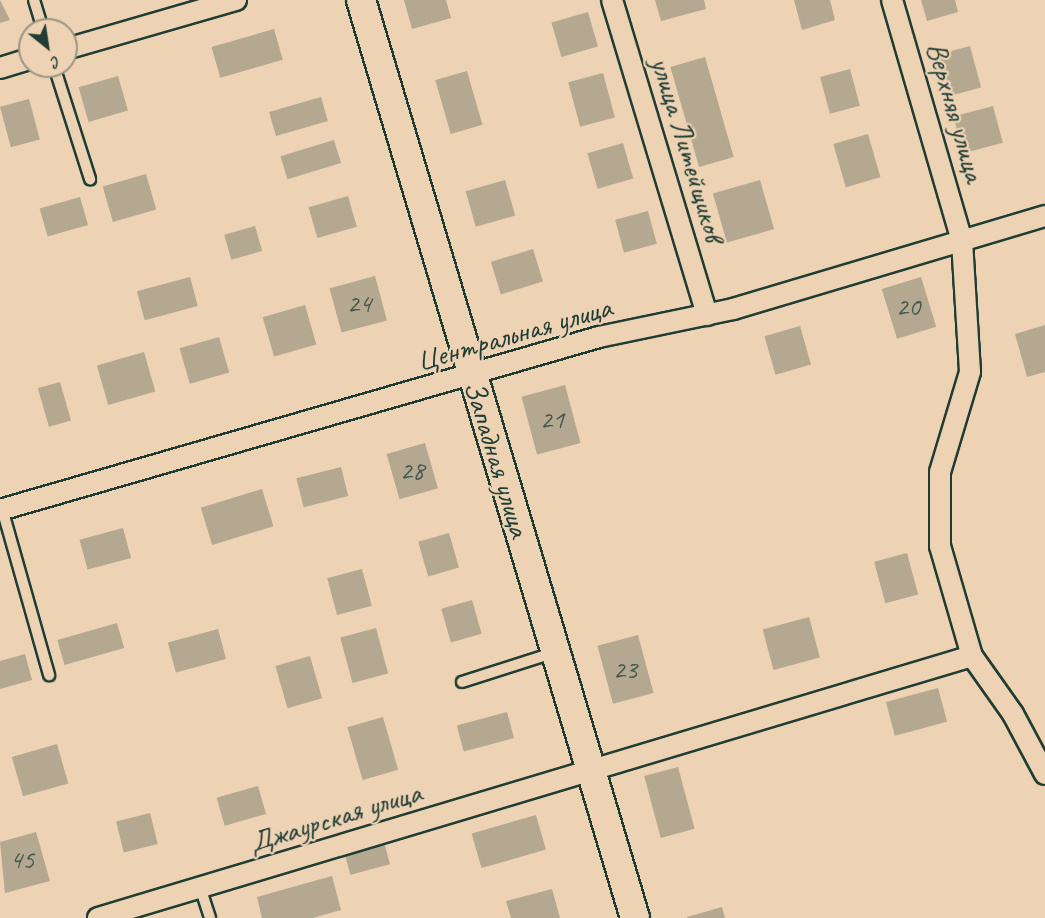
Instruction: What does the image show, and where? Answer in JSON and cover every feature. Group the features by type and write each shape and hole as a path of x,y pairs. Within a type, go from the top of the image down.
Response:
{"main road":[{"name":"Западная улица","path":"361,0 635,918"}],"street":[{"path":"78,46 236,0"},
{"name":"улица Литейщиков","path":"612,0 707,315"},
{"name":"Верхняя улица","path":"892,0 962,241 970,372 940,472 940,546 972,656 1013,714 1045,774"},
{"path":"0,68 18,63"},
{"name":"Центральная улица","path":"1,507 472,378 599,337 707,315 1045,216"},
{"name":"Джаурская улица","path":"98,918 201,890 589,770 972,656"}],"lane":[{"path":"34,0 40,18"},
{"path":"58,78 90,179"},
{"path":"1,507 49,675"},
{"path":"462,682 555,653"},
{"path":"201,890 210,918"}],"building":[{"path":"0,0 10,20 0,23"},
{"path":"404,0 446,0 451,18 412,29"},
{"path":"655,0 704,0 706,9 661,21"},
{"path":"794,0 830,0 835,20 802,30"},
{"path":"921,0 955,0 958,12 927,21"},
{"path":"588,12 598,47 561,57 551,22"},
{"path":"274,29 283,60 220,78 212,47"},
{"path":"970,46 981,88 950,96 939,54"},
{"path":"705,57 734,157 699,167 670,67"},
{"path":"850,69 860,106 830,114 820,77"},
{"path":"467,71 482,125 451,134 435,80"},
{"path":"603,73 615,117 580,127 568,82"},
{"path":"118,76 128,111 89,122 79,87"},
{"path":"321,97 328,121 276,136 269,112"},
{"path":"29,99 40,140 11,147 0,107"},
{"path":"993,106 1003,143 963,153 953,117"},
{"path":"868,134 880,177 846,187 833,144"},
{"path":"334,140 341,163 287,179 280,156"},
{"path":"623,143 633,179 598,189 587,153"},
{"path":"146,174 156,210 113,222 103,186"},
{"path":"505,180 515,216 476,227 466,191"},
{"path":"760,180 774,229 727,243 713,194"},
{"path":"348,196 357,227 317,238 309,207"},
{"path":"80,197 88,225 48,236 40,209"},
{"path":"648,211 657,244 624,253 615,220"},
{"path":"255,226 262,251 231,260 224,235"},
{"path":"533,249 543,282 501,294 491,262"},
{"path":"375,276 387,320 342,333 330,288"},
{"path":"190,277 198,306 145,320 137,291"},
{"path":"921,277 936,327 897,339 882,289"},
{"path":"305,305 316,344 274,357 263,317"},
{"path":"1045,325 1045,372 1027,377 1015,334"},
{"path":"800,326 811,364 775,375 764,336"},
{"path":"219,337 229,373 190,384 180,348"},
{"path":"144,352 155,391 108,405 97,366"},
{"path":"60,382 71,420 49,427 38,388"},
{"path":"565,385 581,443 537,455 522,397"},
{"path":"425,443 438,488 400,499 387,454"},
{"path":"341,467 348,496 304,507 296,478"},
{"path":"262,489 273,526 212,545 201,508"},
{"path":"123,528 131,558 88,570 80,540"},
{"path":"449,533 459,568 428,576 418,542"},
{"path":"907,553 918,595 885,603 874,562"},
{"path":"362,569 372,606 337,615 327,578"},
{"path":"472,600 482,634 451,642 441,609"},
{"path":"809,617 820,658 774,670 763,629"},
{"path":"117,623 124,648 65,665 57,640"},
{"path":"376,628 388,673 352,683 340,638"},
{"path":"218,629 226,659 176,672 168,642"},
{"path":"638,635 654,693 613,704 597,646"},
{"path":"25,654 32,680 0,689 0,661"},
{"path":"310,656 322,698 288,708 275,666"},
{"path":"938,688 947,722 895,736 886,702"},
{"path":"507,712 514,738 464,752 457,725"},
{"path":"383,717 398,770 363,780 347,727"},
{"path":"57,744 68,783 23,796 12,757"},
{"path":"678,767 695,829 661,838 644,776"},
{"path":"258,786 266,814 225,826 217,798"},
{"path":"150,813 158,844 124,853 116,821"},
{"path":"536,815 546,850 482,868 472,833"},
{"path":"36,832 50,881 5,893 0,842"},
{"path":"384,842 390,864 350,875 344,853"},
{"path":"332,876 341,910 313,918 262,918 257,897"},
{"path":"552,889 560,918 511,918 506,901"},
{"path":"722,907 725,918 687,918 687,917"}]}
